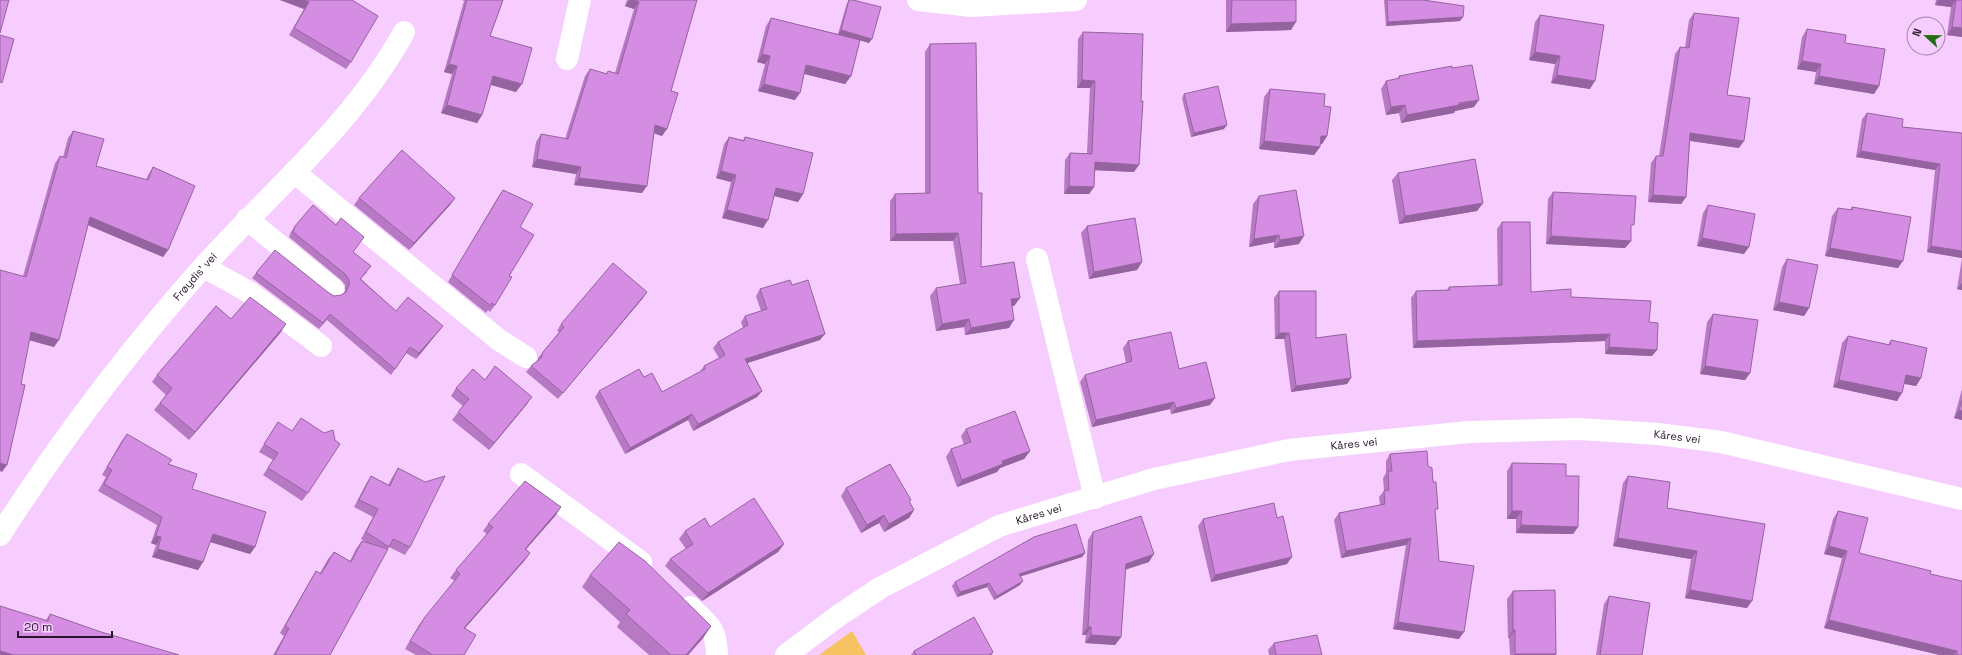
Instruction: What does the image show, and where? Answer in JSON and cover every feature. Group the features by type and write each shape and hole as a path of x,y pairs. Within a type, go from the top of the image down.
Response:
{"street":[{"path":"568,59 580,0"},
{"path":"918,0 972,6 1076,0"},
{"name":"Frøydis' vei","path":"0,535 86,411 154,324 247,219 294,172 355,106 382,69 404,32"},
{"path":"294,172 499,340 526,357"},
{"path":"247,219 333,289"},
{"path":"1037,259 1095,498"},
{"path":"204,267 249,292 321,346"},
{"name":"Kåres vei","path":"786,655 838,616 880,588 999,526 1154,479 1289,450 1468,432 1578,430 1658,434 1721,442 1962,499"},
{"path":"521,474 644,564 656,575"},
{"path":"673,591 712,627 717,640 717,655"}],"shaded area":[{"path":"852,631 866,655 819,655"}],"building":[{"path":"0,0 9,0 0,33"},
{"path":"304,0 352,0 378,16 351,62 294,28 309,2"},
{"path":"467,0 503,0 490,36 532,48 522,84 493,76 482,115 447,105 457,66 449,64"},
{"path":"633,0 697,0 671,91 678,93 667,129 655,125 647,186 579,178 581,167 537,159 541,134 568,139 590,69 607,74 608,71 618,74 639,2"},
{"path":"849,0 881,7 872,39 841,30"},
{"path":"1232,0 1296,0 1296,22 1231,24"},
{"path":"1387,0 1423,0 1464,6 1463,17 1388,22"},
{"path":"1956,0 1962,0 1962,28 1952,27"},
{"path":"1694,13 1739,18 1727,95 1750,98 1744,141 1690,133 1686,197 1653,195 1656,156 1663,156 1680,47 1689,48"},
{"path":"1540,15 1604,25 1595,81 1557,75 1560,56 1535,52"},
{"path":"771,18 860,40 851,76 806,65 800,93 764,84 770,56 762,54"},
{"path":"1807,29 1846,35 1845,43 1885,49 1879,86 1819,76 1821,64 1802,61"},
{"path":"1083,32 1143,34 1141,102 1143,101 1139,165 1095,162 1094,187 1069,186 1070,153 1092,154 1095,81 1082,80"},
{"path":"0,35 14,39 2,83 0,82"},
{"path":"976,43 978,193 982,193 981,267 1014,262 1020,298 1011,299 1014,320 971,328 969,319 942,324 936,288 966,283 958,233 896,234 895,194 930,193 930,44"},
{"path":"1472,65 1479,100 1407,115 1405,105 1391,107 1386,81 1400,78 1399,76 1452,66 1452,68"},
{"path":"1218,86 1227,125 1194,133 1184,94"},
{"path":"1270,89 1325,94 1324,106 1331,107 1327,136 1321,136 1320,147 1264,141"},
{"path":"1867,113 1903,119 1902,127 1962,133 1962,251 1931,246 1940,164 1861,151"},
{"path":"73,131 104,139 96,166 148,180 153,167 195,186 168,250 90,217 59,340 31,332 21,384 25,385 7,465 0,463 0,270 26,277 60,156 66,158"},
{"path":"729,137 744,141 745,137 813,153 803,194 776,188 768,220 727,210 736,175 721,171"},
{"path":"402,150 455,198 414,243 359,198"},
{"path":"1475,159 1483,203 1405,216 1398,173"},
{"path":"503,190 533,204 520,227 534,235 509,276 512,277 495,305 492,303 491,306 452,275"},
{"path":"1296,190 1304,236 1280,240 1279,235 1254,239 1259,196"},
{"path":"1553,192 1636,196 1634,225 1631,225 1631,241 1551,236"},
{"path":"313,205 336,225 341,218 364,237 353,252 371,266 360,279 396,311 408,297 443,326 419,353 410,347 395,369 330,314 323,323 256,273 275,250 334,296 341,295 346,292 349,285 349,280 345,274 293,232 295,226"},
{"path":"1708,205 1755,214 1749,247 1702,238"},
{"path":"1852,207 1911,217 1903,261 1830,248 1838,208 1852,210"},
{"path":"1135,218 1142,262 1094,272 1087,226"},
{"path":"1502,222 1530,222 1531,292 1571,289 1571,297 1651,301 1649,322 1658,323 1657,350 1609,347 1610,334 1417,341 1416,291 1450,290 1449,287 1502,285"},
{"path":"1787,259 1818,265 1809,308 1779,302"},
{"path":"613,263 647,292 563,393 531,366 541,358 543,352 564,327 561,324"},
{"path":"790,280 792,285 808,280 825,334 745,359 762,391 698,424 692,414 630,448 599,391 639,369 644,377 652,373 662,392 705,369 704,366 725,355 718,342 748,325 745,316 767,309 760,289"},
{"path":"1279,291 1316,291 1316,338 1346,334 1351,378 1296,386 1289,333 1279,333"},
{"path":"250,297 286,324 195,432 160,403 172,388 157,375 216,306 231,319"},
{"path":"1713,314 1758,320 1750,373 1705,366"},
{"path":"1171,332 1179,369 1206,362 1215,398 1176,408 1174,402 1096,420 1085,375 1132,361 1128,341"},
{"path":"1848,336 1890,345 1891,340 1927,348 1921,378 1906,375 1902,393 1839,380"},
{"path":"495,366 532,397 494,443 458,412 469,399 456,388 473,369 485,380"},
{"path":"1962,400 1962,411 1959,410"},
{"path":"1015,411 1030,451 1002,461 1003,464 962,480 951,449 971,442 966,429"},
{"path":"301,418 324,433 333,430 335,440 340,444 308,493 268,468 278,453 264,444 278,422 292,431"},
{"path":"127,434 172,460 168,464 197,474 192,489 266,512 255,547 213,534 203,562 158,549 161,537 156,536 162,517 104,484 112,470 107,467"},
{"path":"1427,451 1428,466 1432,468 1433,482 1436,482 1438,509 1435,509 1439,561 1474,566 1464,632 1398,622 1411,538 1346,551 1339,513 1385,504 1384,491 1389,490 1388,471 1392,471 1390,454"},
{"path":"1512,463 1566,464 1566,476 1579,476 1578,527 1521,525 1522,511 1512,511"},
{"path":"890,464 911,500 909,501 914,510 889,524 884,515 867,525 846,488"},
{"path":"398,468 425,482 445,476 410,547 393,539 389,547 366,532 378,509 359,500 371,476 390,486"},
{"path":"1628,476 1670,482 1667,508 1765,524 1752,601 1690,590 1697,551 1618,538"},
{"path":"525,481 561,507 525,549 530,553 464,628 476,635 464,655 431,655 410,641 425,617 460,574 456,570 493,527 488,524"},
{"path":"754,498 784,544 708,593 670,559 693,544 685,531 705,518 710,527"},
{"path":"1274,503 1277,518 1283,516 1292,557 1215,575 1203,519"},
{"path":"1838,511 1868,518 1859,553 1931,571 1930,574 1962,581 1962,655 1957,655 1957,651 1829,620 1847,551 1829,546"},
{"path":"1141,516 1154,554 1126,564 1121,637 1091,635 1091,627 1088,627 1093,532"},
{"path":"1076,524 1085,553 1019,574 1023,581 997,596 989,583 960,592 955,582 1034,537"},
{"path":"362,541 388,549 330,655 275,655 289,628 285,626 316,571 321,574 334,552 351,562"},
{"path":"619,542 645,561 711,626 686,655 671,655 626,614 630,610 590,575"},
{"path":"1555,590 1556,654 1515,654 1515,630 1513,630 1513,591"},
{"path":"1609,596 1650,603 1642,655 1600,655"},
{"path":"0,606 48,621 50,614 98,631 179,655 14,655 0,651"},
{"path":"974,617 993,652 989,655 916,655 914,651"},
{"path":"1317,635 1322,655 1276,655 1274,643"}]}
